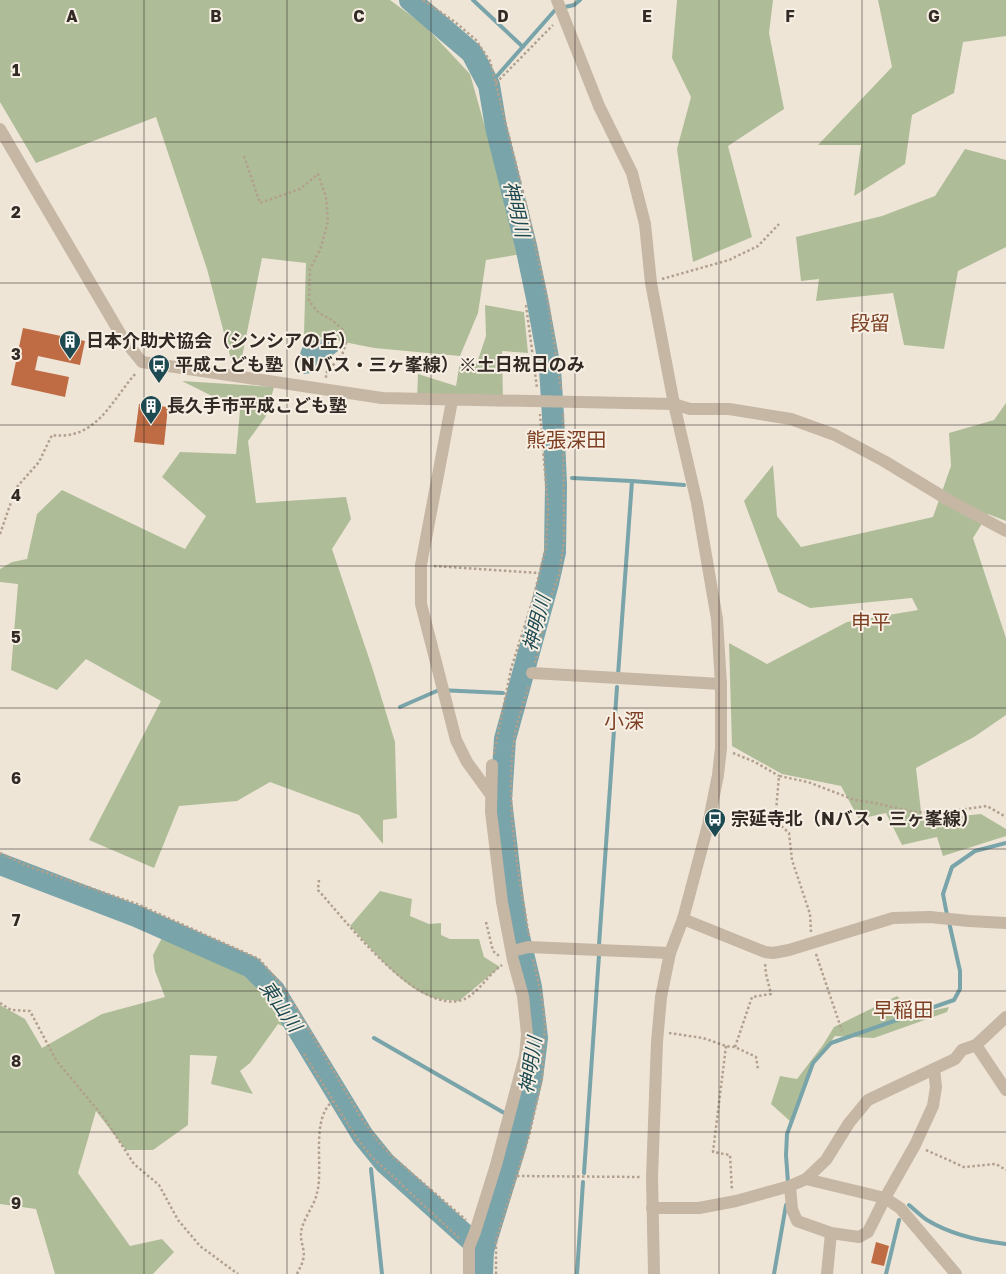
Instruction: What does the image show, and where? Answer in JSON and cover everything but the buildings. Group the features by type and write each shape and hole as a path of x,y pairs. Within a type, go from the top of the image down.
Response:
{"street":[{"path":"558,0 599,106 632,173 645,224 652,283 674,404 697,503 717,619 721,684 721,748 708,825 682,919 670,953 661,997 652,1177 654,1274"},
{"path":"0,130 124,340 142,362 147,364 382,398 452,401 674,404 690,409 729,409 790,419 835,435 1006,531"},
{"path":"452,401 421,565 421,604 456,740 467,762 491,795"},
{"path":"532,673 721,684"},
{"path":"469,1274 469,1248 496,1165 525,1056 527,1034 524,1006 502,902 491,812 492,765"},
{"path":"682,919 764,952 773,953 813,943 894,918 930,917 969,922 1006,923"},
{"path":"513,953 529,948 670,953"},
{"path":"652,1208 699,1208 732,1202 790,1186 806,1179 826,1160 849,1123 868,1100 955,1059 962,1050 976,1045 1006,1018"},
{"path":"976,1045 1006,1090"},
{"path":"790,1186 792,1210 797,1221 831,1233 859,1237 868,1232 885,1198 916,1145 933,1106 936,1087 934,1069"},
{"path":"806,1179 885,1198 900,1208 956,1274"},
{"path":"827,1274 831,1233"}],"path":[{"path":"423,0 455,22 476,40 490,61 549,308 560,402 564,542 559,575 549,602 514,739 510,789 512,834 529,948 542,999 545,1025 544,1062 538,1097 517,1176 496,1240 496,1274"},
{"path":"496,83 563,16"},
{"path":"244,156 260,203 300,189 318,174 326,197 328,222 320,250 310,268 309,301 319,313 332,320 342,329 346,343 342,355 326,373 326,390"},
{"path":"652,283 729,260 758,246 779,224"},
{"path":"492,765 511,669 533,600 546,547 548,508 540,401 526,305"},
{"path":"0,534 16,488 39,462 52,435 64,436 79,433 103,416 135,374 147,364"},
{"path":"421,565 539,573"},
{"path":"721,748 755,762 779,776 808,782 855,800 914,812 938,813 987,806 1006,817"},
{"path":"779,776 777,822 789,834 792,860 810,914 813,943 842,1031"},
{"path":"0,853 30,867 137,904 259,959 279,982 362,1119 377,1140 393,1158 476,1230"},
{"path":"319,880 318,890 350,926 395,972 414,988 430,997 446,1001 459,1001 473,993 513,953"},
{"path":"486,922 493,951 502,959 513,953"},
{"path":"735,1047 752,997 772,994 766,974 764,952"},
{"path":"0,1003 11,1010 30,1011 56,1060 105,1119 134,1164 159,1185 178,1220 200,1246 238,1274"},
{"path":"658,1033 703,1038 735,1047 756,1057 758,1069"},
{"path":"726,1046 713,1152 730,1155 732,1202"},
{"path":"304,1054 358,1140 373,1158 469,1248"},
{"path":"297,1274 304,1258 301,1232 317,1194 320,1163 319,1133 328,1105 333,1100"},
{"path":"916,1145 964,1167 996,1164 1006,1170"},
{"path":"517,1176 652,1177"}],"green space":[{"path":"0,0 390,0 424,25 470,74 521,254 486,260 478,313 460,356 374,348 304,334 306,263 262,258 241,362 232,363 207,269 156,117 36,163 0,102"},
{"path":"677,0 773,0 769,33 784,109 728,146 752,237 693,262 677,149 691,97 672,58"},
{"path":"878,0 1006,0 1006,36 963,42 954,93 912,115 905,164 854,196 861,145 818,145 892,67"},
{"path":"965,149 1006,160 1006,247 958,271 944,349 904,345 893,293 816,301 819,279 801,281 796,237 882,216 935,196"},
{"path":"485,305 524,312 528,353 502,351 503,401 417,400 418,374 456,386 460,362 477,363 486,336"},
{"path":"182,381 274,387 266,416 248,441 256,503 346,497 351,519 332,549 395,742 397,818 383,820 383,844 359,815 270,782 237,801 179,806 154,868 89,840 161,701 86,659 57,690 11,670 18,584 0,582 0,569 12,562 27,559 37,514 62,490 185,549 206,516 162,477 180,452 236,454 240,410"},
{"path":"1006,403 1006,521 988,514 973,538 1006,638 1006,715 974,737 916,768 922,820 981,814 1006,829 1006,836 943,856 937,837 902,845 886,813 859,819 841,786 782,774 732,746 729,643 767,664 847,622 918,610 912,598 810,608 778,592 744,501 773,465 777,516 801,547 933,517 951,466 949,433 994,420"},
{"path":"380,891 412,899 410,916 429,924 441,923 441,935 450,939 479,939 484,957 500,967 459,1001 435,998 417,990 386,965 350,926"},
{"path":"171,933 252,972 271,990 293,1031 278,1024 250,1063 240,1071 253,1094 211,1084 217,1056 190,1055 188,1125 153,1150 126,1150 96,1111 78,1173 130,1246 162,1239 174,1252 153,1274 55,1274 36,1209 0,1204 0,1005 25,1019 42,1048 102,1014 165,997 155,971 153,955 163,936"},
{"path":"897,996 916,1014 949,1007 947,1012 874,1038 835,1036 808,1073 791,1122 771,1104 780,1076 797,1079 834,1027"}],"water":[{"path":"323,339 333,342 338,351 320,365 316,372 304,374 300,361 303,347 310,341"}],"waterway":[{"name":"神明川","path":"410,0 472,53 489,85 496,127 537,298 550,369 553,416 556,485 555,552 505,739 501,800 517,928 531,987 537,1038 532,1078 516,1144 483,1251 482,1274"},
{"path":"473,0 523,47"},
{"path":"489,85 556,9 574,5 580,0"},
{"path":"572,478 632,481"},
{"path":"618,675 632,481 684,485"},
{"path":"599,945 617,687"},
{"path":"400,707 439,690 503,693"},
{"path":"947,915 943,894 952,867 975,851 1006,843"},
{"name":"東山川","path":"0,864 136,916 251,967 274,990 363,1136 385,1163 483,1251"},
{"path":"788,1183 787,1134 813,1063 831,1043 954,1000 960,989 960,971 949,922"},
{"path":"584,1173 599,955"},
{"path":"374,1038 506,1114"},
{"path":"371,1169 382,1274"},
{"path":"577,1274 583,1182"},
{"path":"774,1274 786,1205"},
{"path":"909,1205 927,1220 945,1229 976,1239 1006,1244"},
{"path":"886,1274 899,1220"}],"place":[{"name":"日本介助犬協会（シンシアの丘）","path":"70,360"},
{"name":"平成こども塾（Nバス・三ヶ峯線）※土日祝日のみ","path":"159,384"},
{"name":"長久手市平成こども塾","path":"151,425"},
{"name":"宗延寺北（Nバス・三ヶ峯線）","path":"715,838"}],"district":[{"name":"段留","path":"870,323"},
{"name":"熊張深田","path":"566,440"},
{"name":"申平","path":"871,622"},
{"name":"小深","path":"624,721"},
{"name":"早稲田","path":"903,1010"}]}
